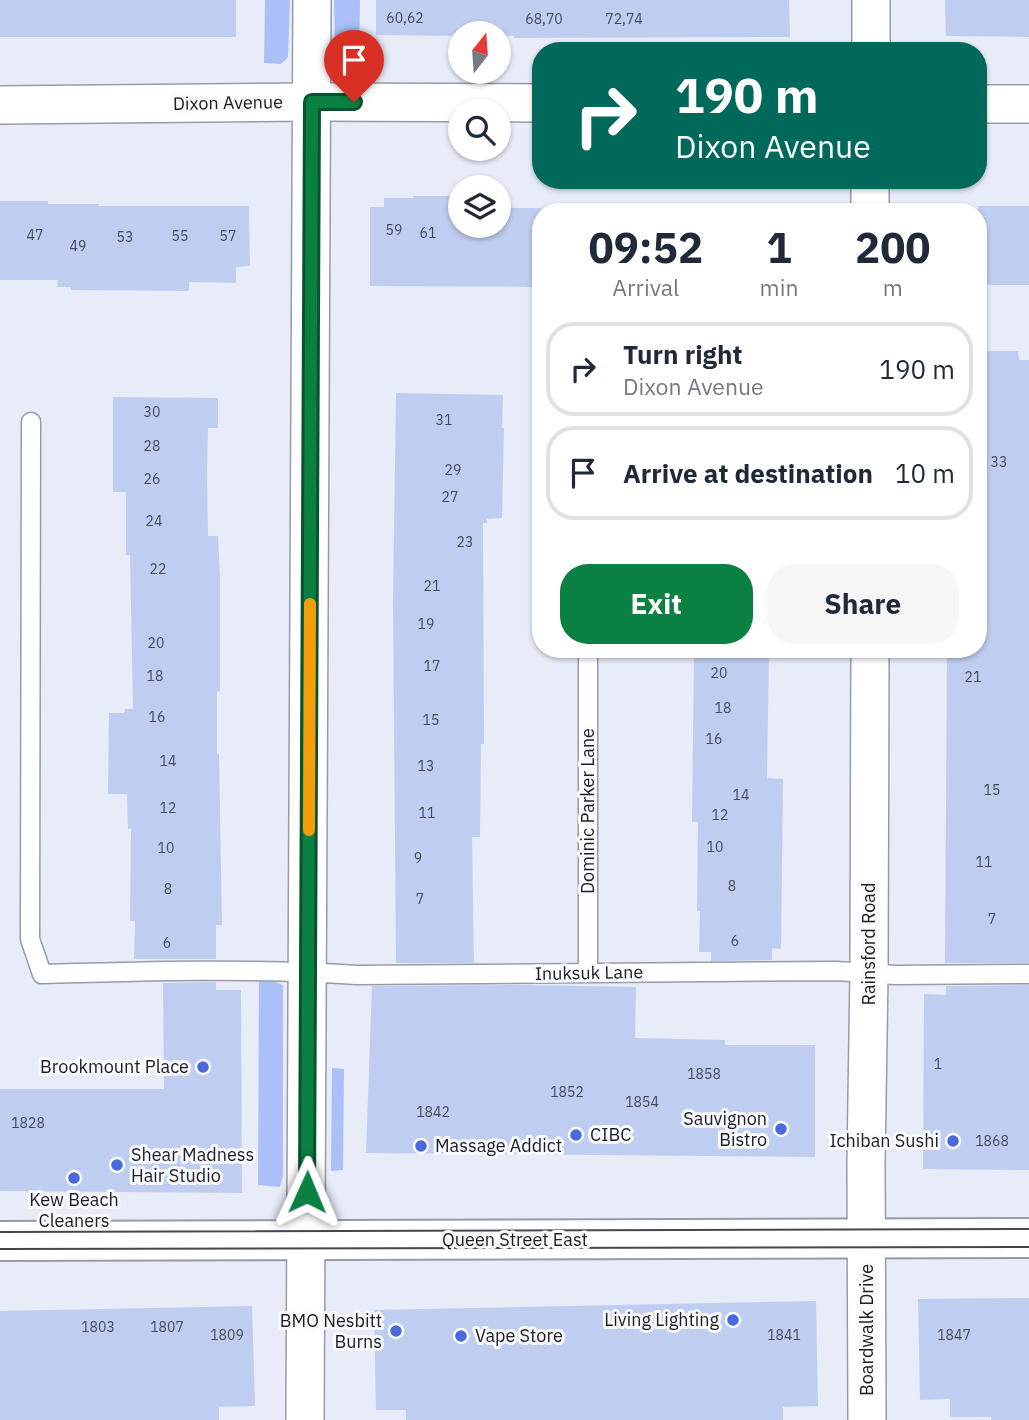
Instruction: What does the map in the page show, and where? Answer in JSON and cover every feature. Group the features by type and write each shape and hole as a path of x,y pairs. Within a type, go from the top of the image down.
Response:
{"main road":[{"name":"Queen Street East","path":"0,1241 1029,1238"}],"street":[{"path":"305,1420 312,0"},
{"path":"871,0 871,42"},
{"name":"Dixon Avenue","path":"0,105 532,103"},
{"path":"987,104 1029,104"},
{"name":"Rainsford Road","path":"867,1239 870,658"},
{"name":"Boardwalk Drive","path":"867,1239 867,1420"}],"lane":[{"name":"Inuksuk Lane","path":"31,422 30,939 42,974 131,971 309,972 357,975 836,971 869,974 1029,974"},
{"name":"Dominic Parker Lane","path":"588,658 588,972"}],"shaded area":[{"path":"265,0 290,0 288,57 281,64 264,63"},
{"path":"334,0 360,0 359,64 350,67 335,63"},
{"path":"259,976 283,985 283,1175 280,1187 258,1185"},
{"path":"332,1068 344,1069 343,1170 331,1171"}],"building":[{"path":"0,0 236,0 236,37 0,37"},
{"path":"376,0 789,0 790,37 514,38 511,36 511,21 448,21 448,36 376,35"},
{"path":"945,0 1029,0 1029,37 946,36"},
{"path":"448,196 448,238 511,238 511,208 532,208 532,287 370,286 370,207 384,207 384,198"},
{"path":"0,201 48,201 48,204 99,206 249,206 250,266 236,267 236,283 189,282 189,291 71,290 71,287 57,287 58,280 0,280"},
{"path":"987,206 1029,206 1029,285 987,285"},
{"path":"987,351 1018,351 1019,360 1029,360 1029,963 945,963 947,658 987,658"},
{"path":"396,393 503,395 502,518 487,519 487,523 483,523 484,744 481,744 480,837 472,837 474,963 396,963 393,601"},
{"path":"113,397 218,398 218,428 208,428 207,472 208,536 218,536 220,577 217,754 222,925 216,925 216,959 134,959 135,921 130,921 131,828 128,829 127,794 108,794 109,713 124,713 125,709 133,709 126,492 113,492"},
{"path":"694,658 769,658 767,778 783,779 781,949 772,948 772,960 711,961 711,952 699,952 698,822 692,822"},
{"path":"216,982 216,990 241,990 242,1193 0,1191 0,1089 164,1089 163,983"},
{"path":"1029,985 1029,1170 923,1169 924,994 946,995 946,986"},
{"path":"372,986 636,987 635,1038 725,1040 725,1045 815,1045 815,1157 366,1153"},
{"path":"1029,1298 1029,1420 950,1417 950,1399 920,1400 918,1299"},
{"path":"816,1301 818,1406 783,1407 783,1420 406,1420 406,1410 376,1410 374,1310"},
{"path":"252,1306 255,1406 219,1407 219,1420 0,1420 0,1311"}],"tram line":[{"path":"0,1232 1029,1229"},
{"path":"0,1249 1029,1247"}],"slow traffic":[{"path":"309,830 310,604"}],"place":[{"name":"Brookmount Place","path":"203,1067"},
{"name":"Sauvignon Bistro","path":"781,1129"},
{"name":"CIBC","path":"576,1135"},
{"name":"Ichiban Sushi","path":"953,1141"},
{"name":"Massage Addict","path":"421,1146"},
{"name":"Shear Madness Hair Studio","path":"117,1165"},
{"name":"Kew Beach Cleaners","path":"74,1178"},
{"name":"Living Lighting","path":"733,1320"},
{"name":"BMO Nesbitt Burns","path":"396,1331"},
{"name":"Vape Store","path":"461,1336"}],"route":[{"path":"307,1192 312,102 354,102"}]}
